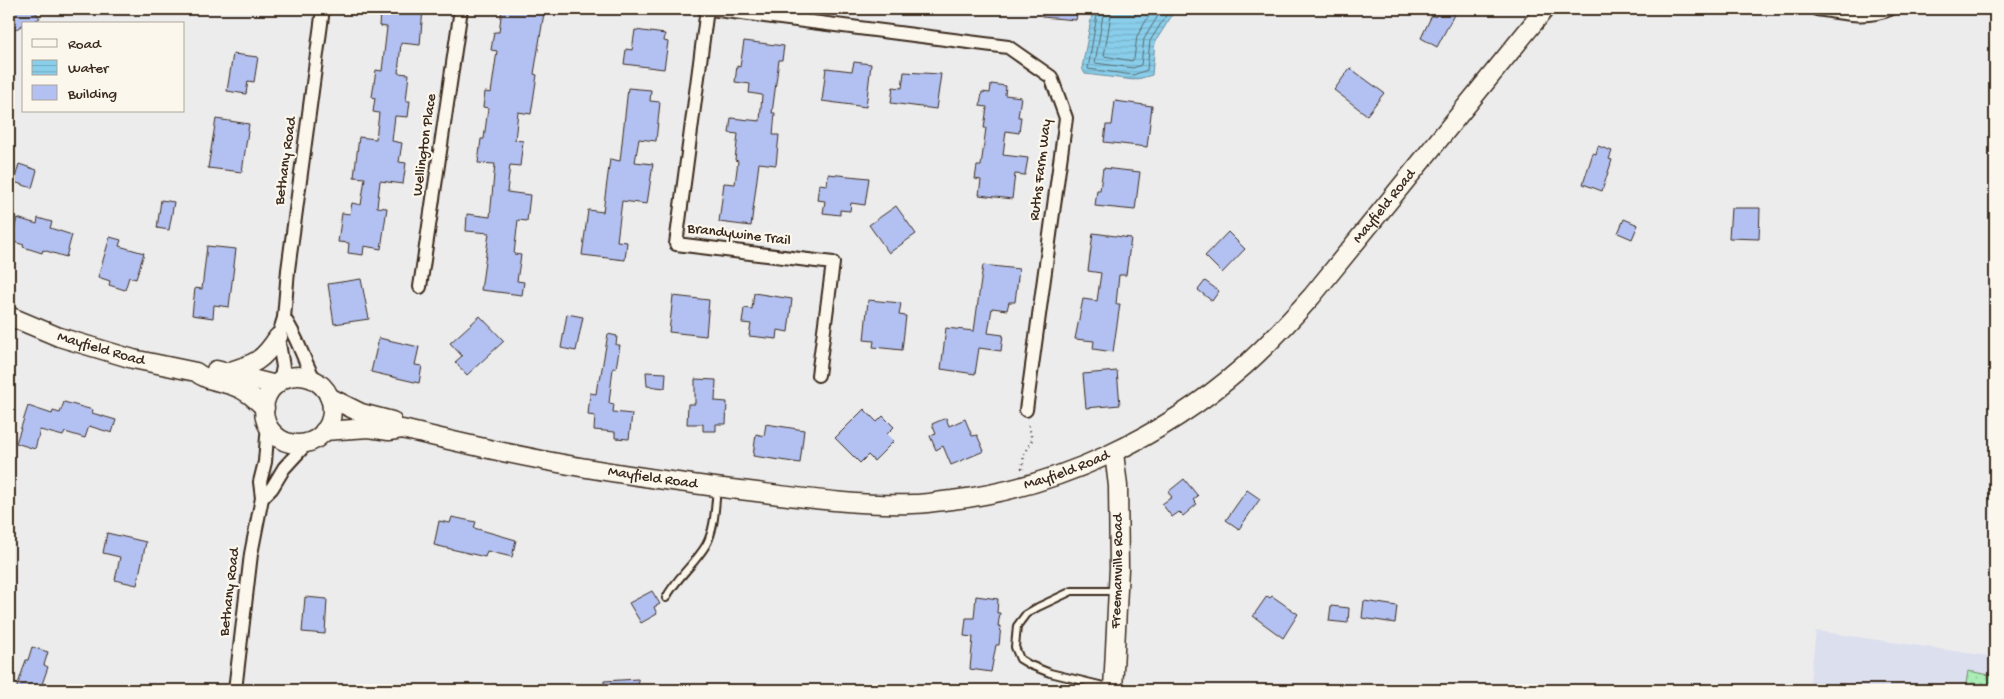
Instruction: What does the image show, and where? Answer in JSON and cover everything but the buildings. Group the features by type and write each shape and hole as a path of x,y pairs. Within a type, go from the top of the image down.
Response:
{"street":[{"name":"Bethany Road","path":"278,383 283,367 278,337 284,318 288,270 323,9"},
{"name":"Wellington Place","path":"420,287 461,9"},
{"name":"Brandywine Trail","path":"708,9 676,244 832,263 818,375"},
{"name":"Ruths Farm Way","path":"708,9 1008,47 1051,77 1066,118 1026,410"},
{"name":"Mayfield Road","path":"324,431 369,428 390,431 402,429 542,460 654,479 852,504 915,504 985,496 1052,478 1114,453 1160,428 1203,399 1244,367 1284,328 1324,282 1545,9"},
{"path":"1818,9 1872,14 1890,9"},
{"name":"Mayfield Road","path":"9,316 60,338 133,359 196,372 202,377 234,386 248,393 266,416"},
{"path":"284,318 295,332 298,347 316,382"},
{"path":"227,372 254,364 268,352 278,337"},
{"name":"Mayfield Road","path":"196,372 203,367 278,383"},
{"path":"298,376 310,378 316,382 324,388 332,404 332,416 321,436 307,443 291,443 281,439 273,433 266,416 269,394 278,383 298,376"},
{"name":"Mayfield Road","path":"329,397 360,413 392,421 402,429"},
{"name":"Bethany Road","path":"234,690 251,554 262,498 260,482 265,462 266,416"},
{"name":"Bethany Road","path":"262,498 272,488 284,468 307,443"},
{"name":"Freemanville Road","path":"1113,689 1118,591 1118,486 1114,453"}],"lane":[{"path":"666,598 706,545 712,532 717,487"},
{"path":"1113,689 1050,673 1020,659 1015,647 1016,626 1026,614 1072,591 1118,591"}],"path":[{"path":"1026,410 1032,440 1024,455 1022,466 1022,475 1027,485"}],"shaded area":[{"path":"1816,631 1995,657 1995,690 1809,690"}],"green space":[{"path":"1968,671 1995,676 1995,690 1965,690"}],"water":[{"path":"1093,9 1176,9 1155,42 1152,75 1134,80 1085,74 1082,68"}]}
